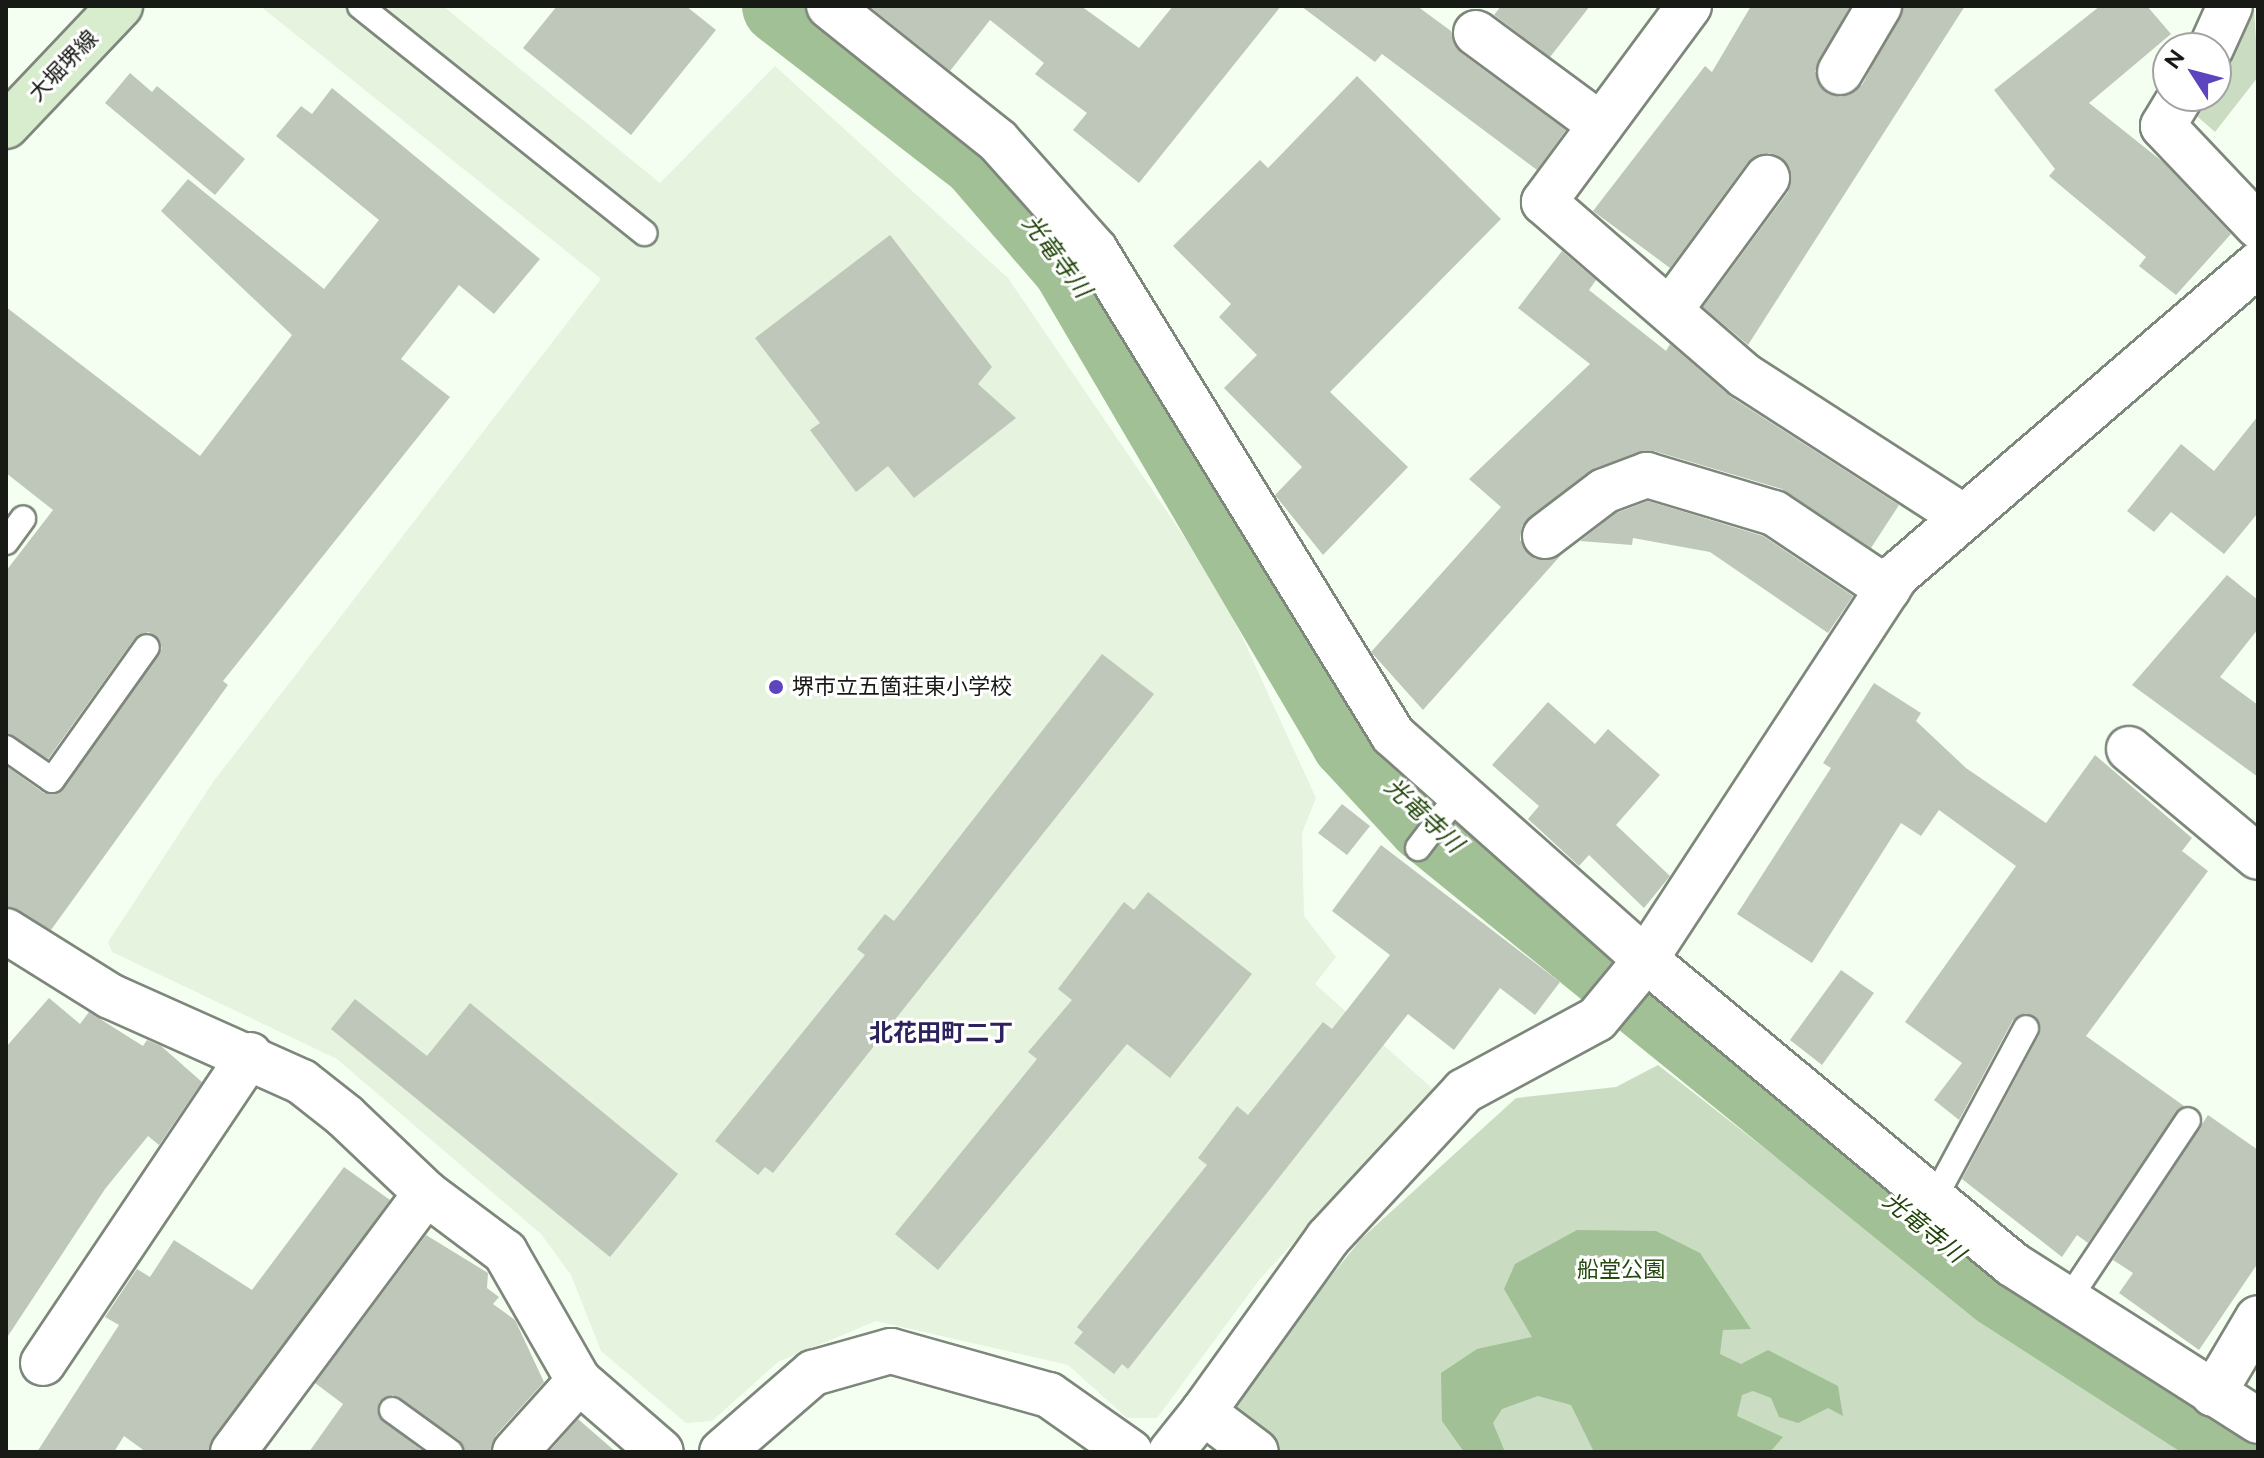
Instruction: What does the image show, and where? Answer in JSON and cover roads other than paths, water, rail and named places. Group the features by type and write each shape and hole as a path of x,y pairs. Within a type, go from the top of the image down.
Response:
{"main road":[{"name":"大堀堺線","path":"6,126 120,6"}],"street":[{"path":"829,6 998,141 1095,250 1393,735 1644,963 1934,1199 2068,1300 2258,1421"},
{"path":"1689,6 1544,202 1745,376 1964,517"},
{"path":"1840,72 1879,6"},
{"path":"2218,32 2230,6"},
{"path":"1476,33 1601,125"},
{"path":"2171,112 2163,126 2258,226"},
{"path":"1670,310 1767,178"},
{"path":"1171,1452 1328,1238 1464,1091 1606,1009 1644,963 1888,589 1964,517 2258,265"},
{"path":"1545,536 1604,491 1647,475 1774,513 1888,589"},
{"path":"2129,749 2258,857"},
{"path":"6,931 110,996 250,1055 345,1116 426,1193 505,1252 579,1381 661,1452"},
{"path":"43,1363 109,1255 250,1055"},
{"path":"233,1452 426,1193"},
{"path":"2213,1394 2258,1318"},
{"path":"722,1452 813,1373 891,1351 1049,1395 1130,1452"},
{"path":"515,1452 579,1381"},
{"path":"1203,1412 1256,1452"}],"lane":[{"path":"360,6 644,233"},
{"path":"6,542 23,519"},
{"path":"6,748 52,780 147,647"},
{"path":"1418,848 1459,794"},
{"path":"1934,1199 2026,1028"},
{"path":"2068,1300 2188,1120"},
{"path":"392,1410 450,1452"}],"waterway":[{"name":"光竜寺川","path":"781,6 979,159 1071,266 1350,741 1426,823 2000,1289 2253,1452"}],"place":[{"name":"堺市立五箇荘東小学校","path":"776,687"}],"district":[{"name":"北花田町二丁","path":"941,1033"}],"park label":[{"name":"船堂公園","path":"1621,1270"}]}
